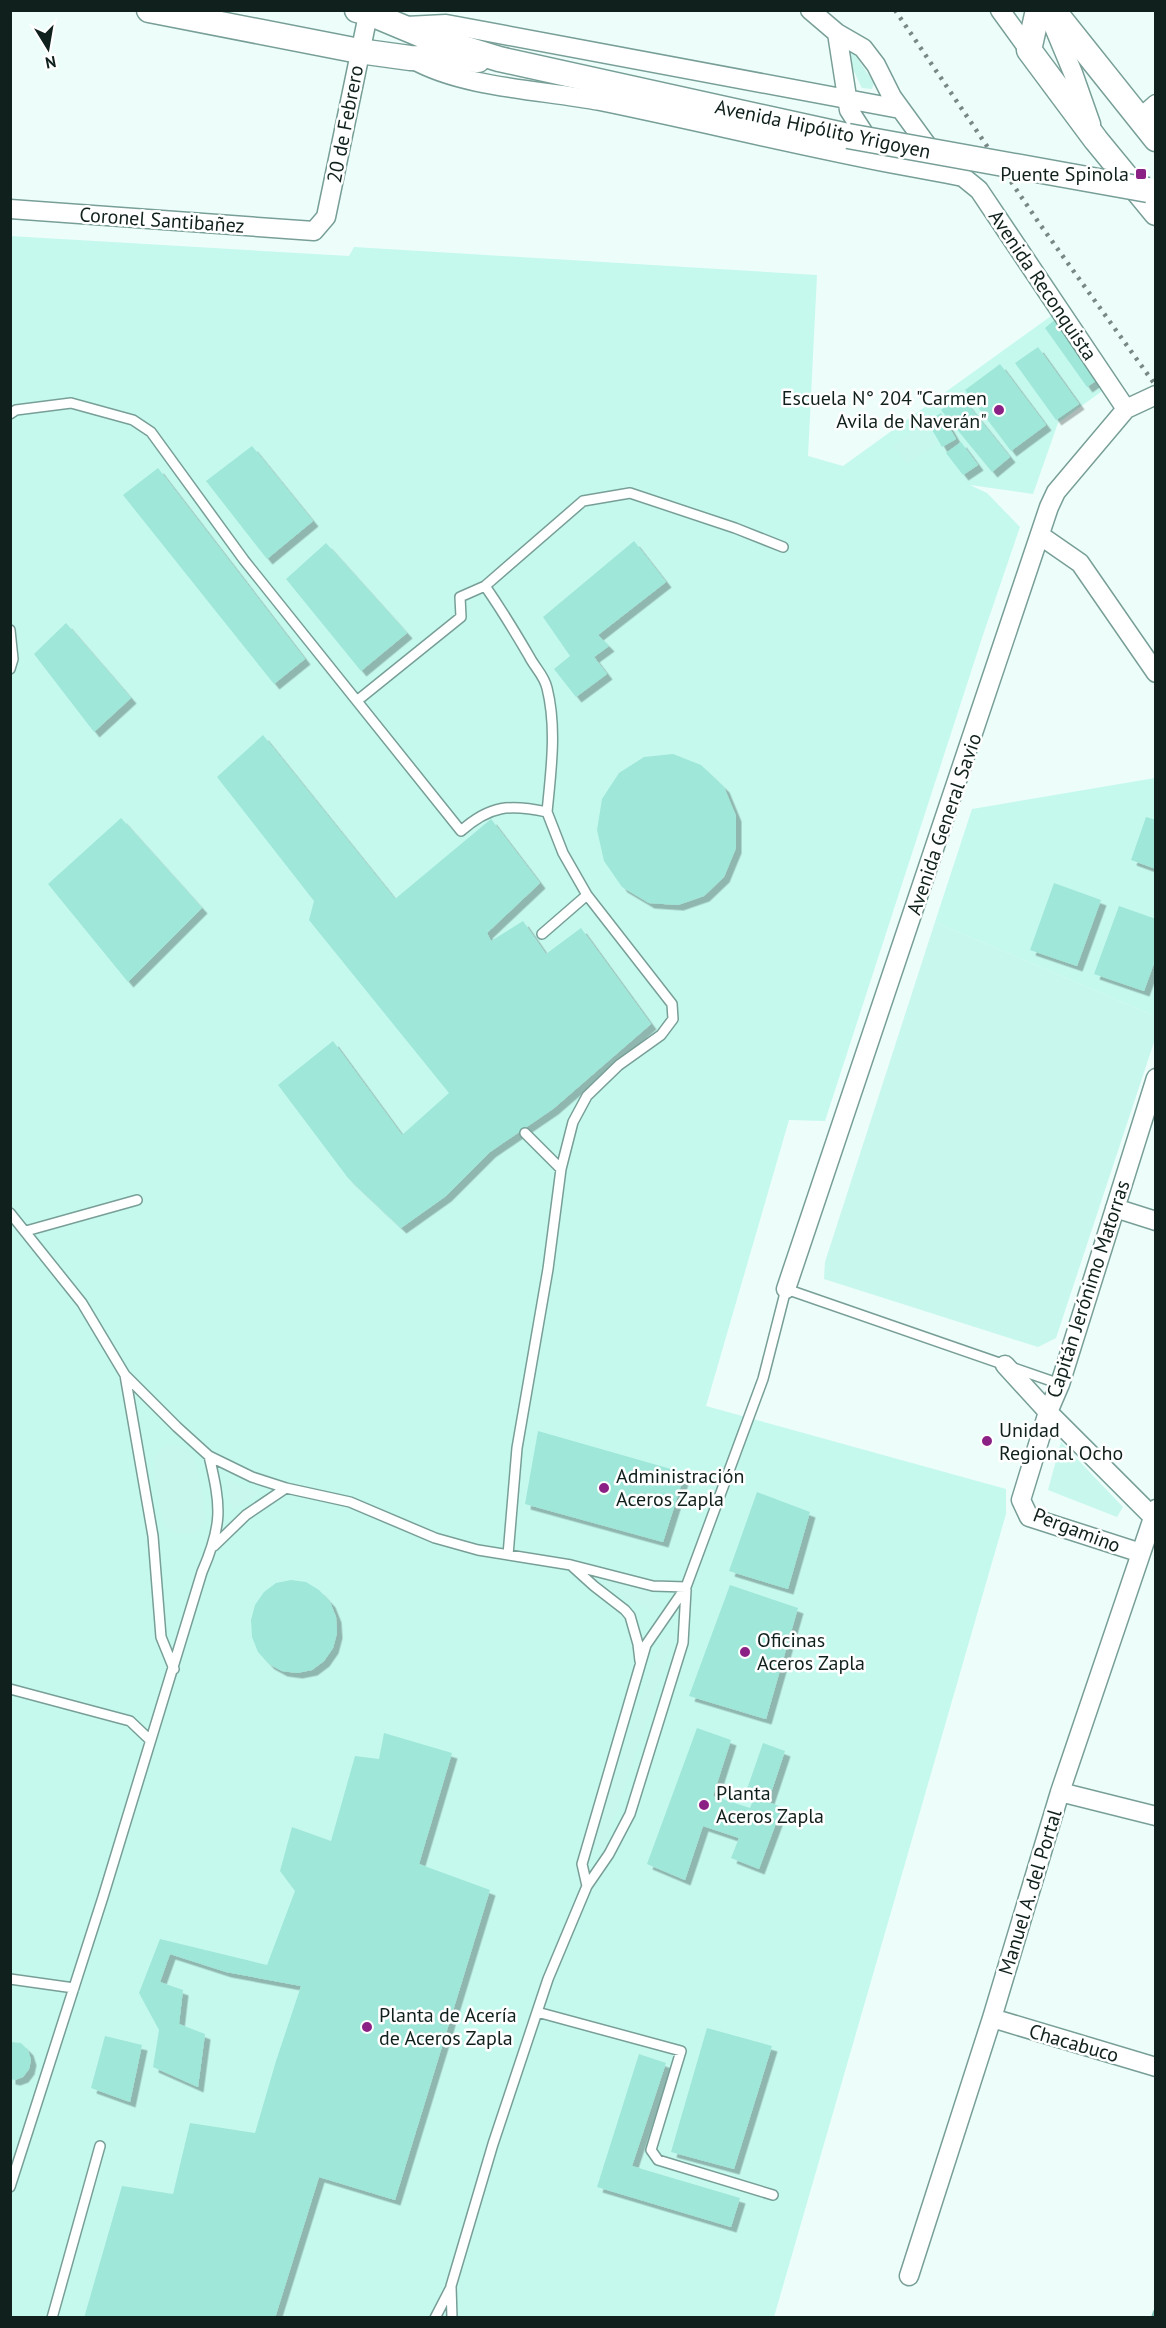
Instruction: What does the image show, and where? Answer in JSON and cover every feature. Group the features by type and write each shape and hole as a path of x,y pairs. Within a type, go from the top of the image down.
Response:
{"street":[{"name":"Avenida Hipólito Yrigoyen","path":"149,10 359,51 410,58 467,61 500,59"},
{"path":"810,10 837,33 863,48 870,56 900,109 948,174"},
{"path":"1000,10 1096,140 1153,198"},
{"path":"1029,50 1038,10"},
{"path":"1047,10 1073,72 1096,140"},
{"path":"1053,10 1147,112 1155,139"},
{"name":"Avenida Hipólito Yrigoyen","path":"365,11 424,36 500,59 848,136 1153,198"},
{"name":"20 de Febrero","path":"314,231 326,217 365,11"},
{"path":"403,26 446,24 900,109"},
{"path":"837,33 849,110 874,149 894,164"},
{"path":"410,58 432,70 490,83 598,101 948,174"},
{"name":"Avenida Reconquista","path":"948,174 963,177 979,190 1126,409"},
{"name":"Coronel Santibañez","path":"10,209 314,231"},
{"name":"Avenida General Savio","path":"786,1289 1056,492 1126,409 1155,395"},
{"path":"1041,536 1080,563 1155,673"},
{"name":"Capitán Jerónimo Matorras","path":"1021,1500 1048,1412 1060,1384 1155,1078"},
{"path":"1115,1208 1155,1221"},
{"path":"1005,1365 1048,1412 1155,1516"},
{"name":"Pergamino","path":"1021,1500 1029,1516 1141,1553"},
{"name":"Manuel A. del Portal","path":"909,2276 992,2018 1060,1792 1155,1516"},
{"path":"1060,1792 1155,1816"},
{"name":"Chacabuco","path":"992,2018 1155,2067"}],"lane":[{"path":"10,414 16,410 71,403 133,420 151,432 244,560 358,700 460,831 477,816 504,807 526,807 547,812"},
{"path":"358,700 461,617 460,597 485,586 583,501 630,493 735,528 783,547"},
{"path":"485,586 517,633 530,659 541,673 547,688 552,730 547,812 563,853 587,895 672,1004 673,1019 661,1035 619,1065 587,1096 573,1122 561,1169 545,1293 517,1448 508,1555"},
{"path":"10,630 13,659 10,669"},
{"path":"542,934 587,895"},
{"path":"525,1133 561,1169"},
{"path":"26,1232 137,1200"},
{"path":"10,1213 82,1303 125,1375 209,1456 252,1477 286,1488 350,1502 435,1538 478,1550 572,1565 653,1586 686,1587"},
{"path":"587,1886 582,1864 646,1645 686,1587 763,1379 786,1289 1060,1384"},
{"path":"125,1375 153,1536 161,1636 174,1669"},
{"path":"10,2187 174,1669 202,1572 212,1548 220,1518 217,1488 209,1456"},
{"path":"212,1548 246,1515 286,1488"},
{"path":"572,1565 630,1616 641,1666"},
{"path":"435,2318 451,2286 493,2144 548,1980 587,1886 609,1854 630,1814 683,1643 686,1587"},
{"path":"10,1689 130,1721 150,1740"},
{"path":"10,1978 74,1988"},
{"path":"537,2012 681,2051 651,2150 658,2160 773,2195"},
{"path":"52,2318 100,2146"},
{"path":"451,2286 452,2318"}],"shaded area":[{"path":"849,46 874,83 872,89 862,88 844,51"},
{"path":"10,236 349,256 354,247 817,275 808,456 843,466 1058,311 1105,389 1058,423 1033,494 970,485 987,493 1020,527 825,1121 789,1120 706,1406 1006,1489 1006,1514 774,2317 11,2317"},
{"path":"924,423 938,443 907,465 893,445"},
{"path":"1155,778 1155,1016 935,922 972,809"},
{"path":"935,922 1155,1016 1155,1039 1056,1338 1038,1347 824,1279 825,1262"},
{"path":"1061,1442 1123,1507 1117,1517 1048,1490"},
{"path":"176,1444 192,1454 205,1506 203,1526 188,1534 169,1530 164,1526 155,1487 155,1458 162,1448"},
{"path":"225,1478 260,1493 232,1510"},
{"path":"592,1577 654,1593 661,1597 659,1607 655,1611 631,1603"},
{"path":"667,1635 675,1637 604,1851 600,1851 594,1846 599,1825 651,1666 663,1637"}],"building":[{"path":"1057,318 1100,378 1087,387 1045,328"},
{"path":"1038,347 1079,404 1056,420 1015,363"},
{"path":"1000,364 1046,425 1011,451 965,390"},
{"path":"960,395 1010,457 992,472 941,410"},
{"path":"941,413 956,439 942,447 927,421"},
{"path":"961,442 978,465 963,475 946,453"},
{"path":"252,446 313,521 267,559 206,481"},
{"path":"158,468 305,659 274,684 123,495"},
{"path":"634,541 666,582 598,635 609,646 594,657 607,674 576,697 554,669 570,656 543,617"},
{"path":"326,543 407,633 361,671 286,579"},
{"path":"66,623 131,698 94,732 34,654"},
{"path":"263,735 395,899 491,819 540,883 487,933 491,941 523,921 546,954 581,928 651,1024 553,1109 490,1152 446,1196 401,1228 348,1178 278,1085 333,1041 402,1135 449,1093 309,920 314,901 217,777"},
{"path":"673,754 701,765 724,787 736,816 736,848 724,877 704,896 678,905 649,903 622,887 604,861 597,830 602,799 619,773 644,757"},
{"path":"1146,817 1156,820 1156,869 1131,860"},
{"path":"121,818 202,908 128,982 48,884"},
{"path":"1054,883 1101,900 1077,966 1030,950"},
{"path":"1119,906 1156,919 1156,958 1144,991 1094,974"},
{"name":"Administración Aceros Zapla","path":"538,1431 685,1473 663,1542 525,1504"},
{"name":"Oficinas Aceros Zapla","path":"757,1492 810,1512 788,1589 729,1571"},
{"path":"291,1580 306,1582 319,1590 330,1602 336,1617 337,1633 333,1648 324,1661 312,1670 297,1673 282,1671 269,1664 258,1652 252,1637 251,1620 255,1605 264,1592 276,1583"},
{"name":"Oficinas Aceros Zapla","path":"730,1585 798,1608 766,1719 689,1696"},
{"name":"Planta Aceros Zapla","path":"697,1728 731,1740 713,1796 750,1808 754,1798 745,1795 763,1743 785,1751 768,1802 782,1807 759,1869 731,1858 739,1838 703,1826 685,1880 647,1864"},
{"name":"Planta de Acería de Aceros Zapla","path":"384,1733 452,1753 419,1864 490,1890 395,2200 319,2177 275,2318 84,2318 122,2186 173,2194 190,2123 255,2133 301,1986 226,1972 170,1954 160,1982 183,1990 179,2024 205,2034 198,2087 153,2067 159,2030 139,1993 160,1939 267,1965 295,1891 280,1871 292,1827 331,1841 355,1756 379,1759"},
{"path":"707,2028 772,2046 734,2169 671,2152"},
{"path":"105,2036 142,2045 130,2102 91,2088"},
{"path":"10,2042 21,2043 28,2050 31,2060 29,2069 23,2077 15,2080 10,2079"},
{"path":"639,2054 666,2063 632,2166 740,2198 731,2227 597,2187"}],"waterway":[{"path":"1154,2318 1156,2312"}],"railway":[{"path":"895,10 1039,223 1156,386"}],"place":[{"name":"Puente Spinola","path":"1141,174"},
{"name":"Escuela N° 204 \"Carmen Avila de Naverán\"","path":"999,410"},
{"name":"Unidad Regional Ocho","path":"987,1441"},
{"name":"Administración Aceros Zapla","path":"604,1488"},
{"name":"Oficinas Aceros Zapla","path":"745,1652"},
{"name":"Planta Aceros Zapla","path":"704,1805"},
{"name":"Planta de Acería de Aceros Zapla","path":"367,2027"}]}
